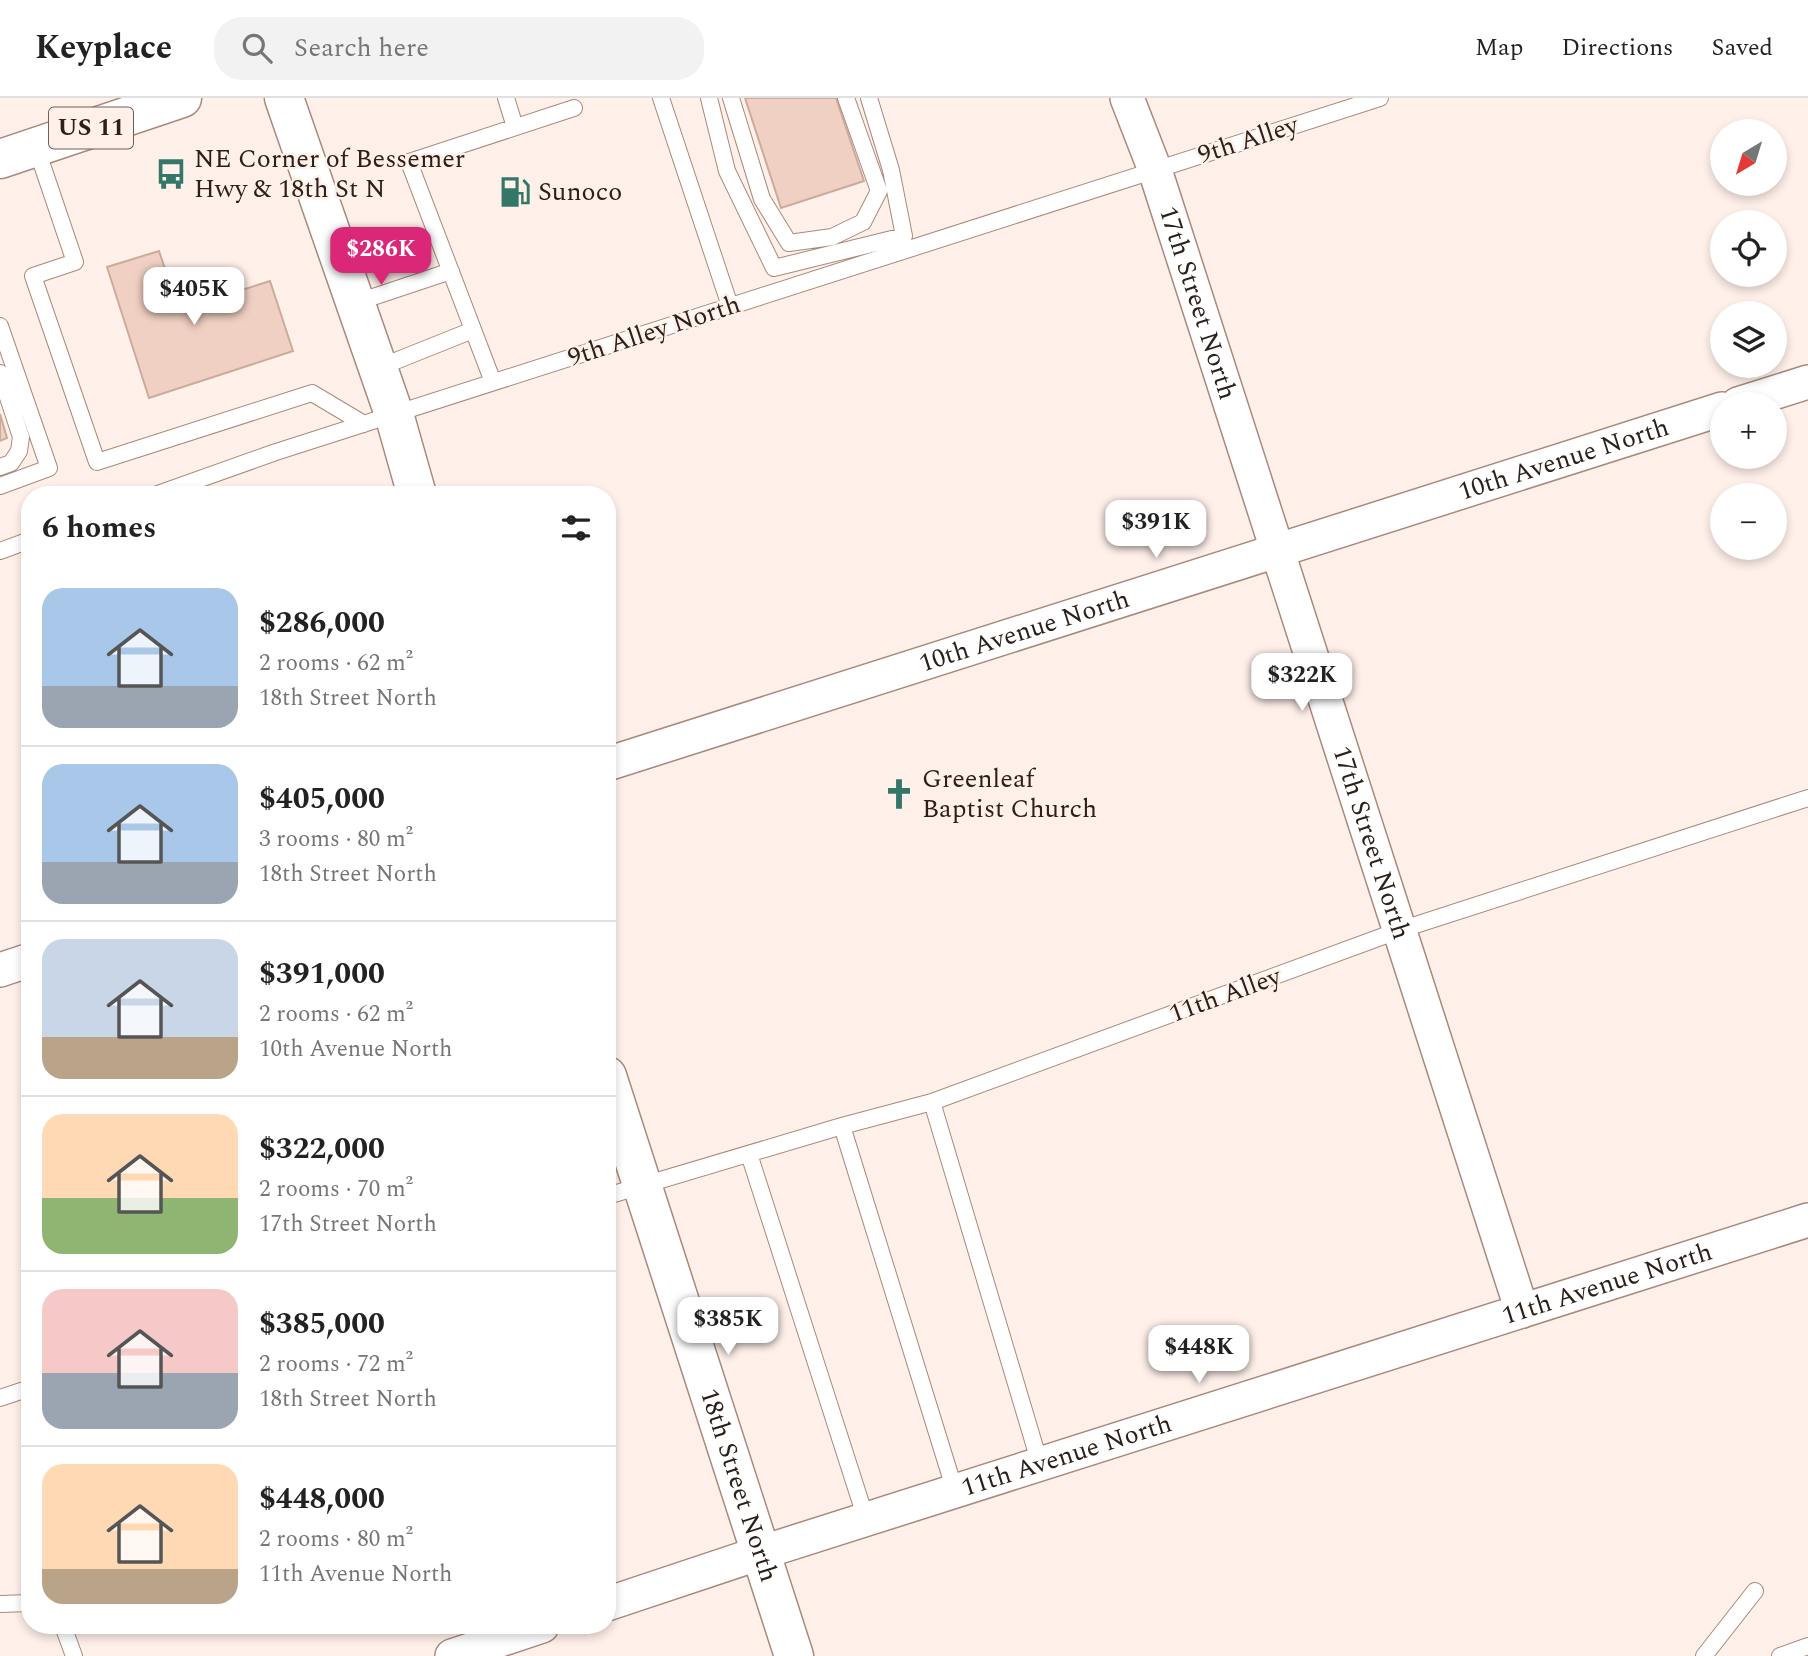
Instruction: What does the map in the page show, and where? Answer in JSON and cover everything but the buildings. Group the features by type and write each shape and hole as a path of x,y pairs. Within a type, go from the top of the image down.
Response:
{"main road":[{"name":"US 11","path":"0,159 182,98"},
{"path":"284,98 378,368 379,419 412,486"},
{"name":"18th Street North","path":"616,1136 624,1190 760,1553 794,1656"}],"street":[{"name":"17th Street North","path":"1127,98 1155,170 1522,1311"},
{"path":"1776,392 1808,382"},
{"name":"10th Avenue North","path":"616,761 1710,414"},
{"path":"0,970 21,963"},
{"name":"11th Avenue North","path":"616,1601 1808,1220"},
{"path":"452,1656 518,1634"}],"lane":[{"path":"506,98 515,127"},
{"path":"661,98 730,306"},
{"path":"709,98 727,171 774,268 904,236 891,170 869,98"},
{"path":"731,98 762,199 789,243 832,237 863,222 879,191 846,98"},
{"name":"9th Alley","path":"1155,170 1380,98"},
{"path":"494,382 409,162 574,108"},
{"path":"36,147 75,262 33,276 97,462 312,393 379,419"},
{"name":"9th Alley North","path":"180,486 276,452 1155,170"},
{"path":"355,303 451,271"},
{"path":"0,326 49,468 0,486"},
{"path":"378,368 473,330"},
{"path":"0,373 20,437 19,452 10,463 0,467"},
{"path":"0,551 21,543"},
{"name":"11th Alley","path":"624,1190 932,1102 1400,930 1808,798"},
{"path":"932,1102 1040,1464"},
{"path":"842,1126 955,1491"},
{"path":"749,1154 866,1519"},
{"path":"0,1398 21,1391"},
{"path":"1704,1656 1755,1591"},
{"path":"0,1604 21,1603"},
{"path":"66,1634 74,1656"},
{"path":"1780,1656 1808,1646"}],"place":[{"name":"NE Corner of Bessemer Hwy & 18th St N","path":"171,174"},
{"name":"Sunoco","path":"515,192"},
{"name":"Greenleaf Baptist Church","path":"899,794"}]}
